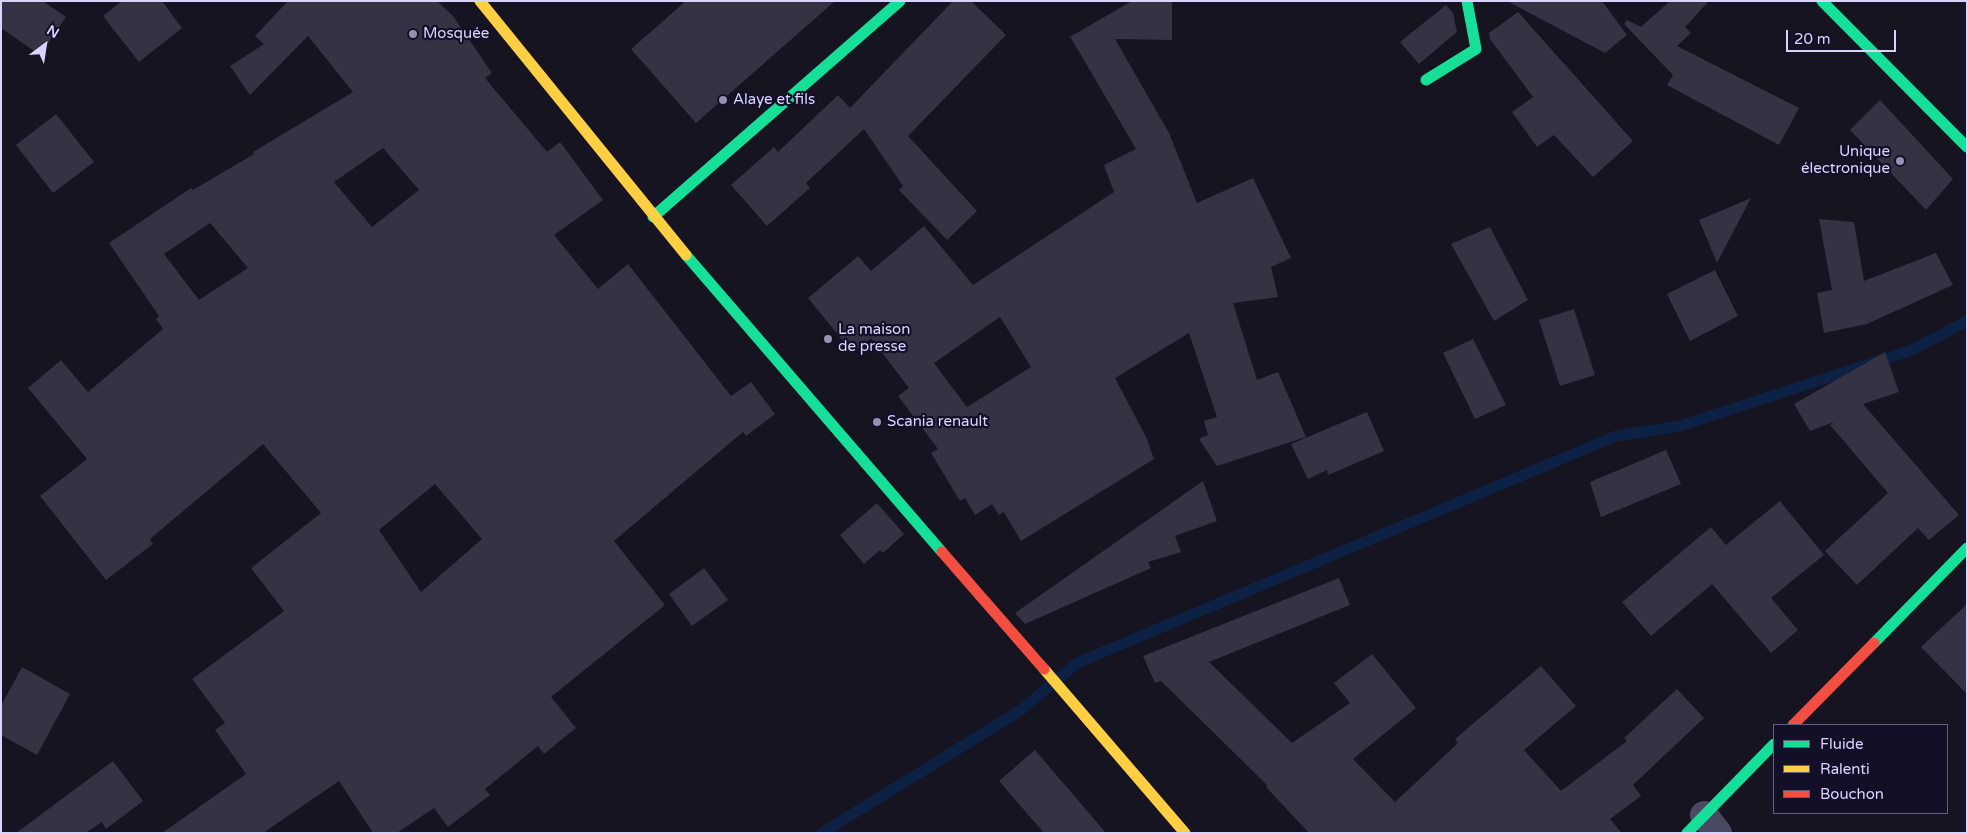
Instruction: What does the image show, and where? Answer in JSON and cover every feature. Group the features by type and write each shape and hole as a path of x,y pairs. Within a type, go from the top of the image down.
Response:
{"street":[{"path":"480,1 653,217 1185,833"},
{"path":"653,217 900,1"},
{"path":"1426,80 1476,49 1467,1"},
{"path":"1822,1 1967,147"},
{"path":"1793,724 1967,548"},
{"path":"1703,827 1773,745"}],"building":[{"path":"1,1 43,1 66,17 40,55 1,28"},
{"path":"122,1 162,1 182,28 139,62 103,16"},
{"path":"288,1 437,1 453,16 492,73 485,78 547,152 560,142 603,200 554,235 598,289 628,264 731,396 751,382 775,414 746,436 743,432 614,541 665,605 551,697 576,728 544,754 538,746 485,789 490,795 448,827 434,808 397,833 373,833 339,781 263,833 162,833 246,774 215,730 225,723 192,679 284,611 251,568 321,513 263,444 150,539 153,544 106,580 40,496 87,459 28,388 61,360 88,392 163,329 156,319 159,316 109,243 191,188 193,190 254,154 253,152 353,92 308,36 250,95 230,66 264,44 255,36","holes":["383,148 419,190 372,227 334,182","210,223 248,268 199,300 164,254","435,484 482,539 421,592 379,530"]},
{"path":"686,1 835,1 696,123 631,49"},
{"path":"953,1 971,1 1006,35 908,136 977,211 947,240 899,190 903,186 864,129 806,183 810,188 767,226 731,185 774,147 778,152 838,95 850,108"},
{"path":"1132,1 1172,1 1172,40 1115,39 1169,133 1197,203 1253,178 1291,258 1271,267 1278,297 1233,303 1257,380 1278,372 1306,437 1217,466 1199,439 1208,435 1204,421 1217,417 1189,333 1115,378 1146,437 1154,459 1021,541 1004,512 999,515 992,504 975,515 965,498 960,501 931,453 938,449 898,396 909,388 871,338 853,353 808,298 858,256 871,271 924,226 973,285 1114,192 1104,165 1136,149 1071,38 1068,38","holes":["1000,317 1031,367 967,407 934,363"]},
{"path":"1507,1 1602,1 1627,35 1605,53"},
{"path":"1670,1 1709,1 1685,27 1691,33 1677,46 1799,108 1779,145 1667,85 1673,75 1624,24 1627,20 1641,27"},
{"path":"1446,5 1453,13 1457,32 1419,64 1400,42"},
{"path":"1518,12 1633,141 1593,177 1554,135 1537,147 1512,112 1533,97 1490,39 1489,33"},
{"path":"1880,100 1953,179 1926,210 1850,130"},
{"path":"56,114 94,162 53,193 16,145"},
{"path":"1751,198 1717,263 1699,220"},
{"path":"1819,219 1854,222 1864,281 1936,253 1953,285 1867,324 1824,333 1817,293 1832,290"},
{"path":"1490,227 1528,300 1494,321 1451,244"},
{"path":"1715,270 1738,316 1690,341 1667,294"},
{"path":"1574,309 1595,375 1560,386 1539,320"},
{"path":"1473,339 1506,405 1475,419 1443,353"},
{"path":"1885,352 1899,392 1863,404 1959,515 1929,540 1918,528 1857,585 1825,551 1888,493 1830,425 1834,422 1810,431 1794,404"},
{"path":"1367,412 1384,451 1328,475 1327,470 1308,479 1291,444"},
{"path":"1666,450 1681,484 1601,517 1590,482"},
{"path":"1203,481 1217,521 1175,536 1181,552 1148,562 1151,568 1025,624 1015,613"},
{"path":"1780,501 1824,555 1771,598 1798,630 1771,653 1712,584 1651,636 1622,602 1711,527 1726,545"},
{"path":"877,503 904,534 883,553 880,550 864,564 840,535"},
{"path":"704,568 728,600 692,626 669,594"},
{"path":"1339,578 1350,605 1209,662 1292,743 1350,703 1334,683 1372,654 1416,708 1353,759 1395,802 1458,743 1455,739 1541,666 1576,706 1524,750 1561,791 1627,741 1624,738 1677,689 1704,718 1633,785 1641,796 1610,819 1622,833 1309,833 1266,787 1268,786 1161,681 1155,683 1143,656"},
{"path":"1967,604 1967,694 1921,647"},
{"path":"22,667 70,694 37,755 1,735 1,706"},
{"path":"1035,750 1106,833 1044,833 999,781"},
{"path":"113,761 143,801 106,829 102,822 85,833 16,833"}],"waterway":[{"path":"822,833 1021,710 1077,663 1616,436 1680,426 1912,350 1967,321"}],"traffic: fast":[{"path":"653,217 900,1"},
{"path":"1426,80 1476,49 1467,1"},
{"path":"1822,1 1967,147"},
{"path":"686,255 942,552"},
{"path":"1874,643 1967,548"},
{"path":"1687,833 1773,745"}],"traffic: slow":[{"path":"480,1 686,255"},
{"path":"1044,669 1185,833"}],"traffic: jam":[{"path":"942,552 1044,669"},
{"path":"1794,724 1874,643"}],"place":[{"name":"Mosquée","path":"413,34"},
{"name":"Alaye et fils","path":"723,100"},
{"name":"Unique électronique","path":"1900,161"},
{"name":"La maison de presse","path":"828,339"},
{"name":"Scania renault","path":"877,422"}]}
